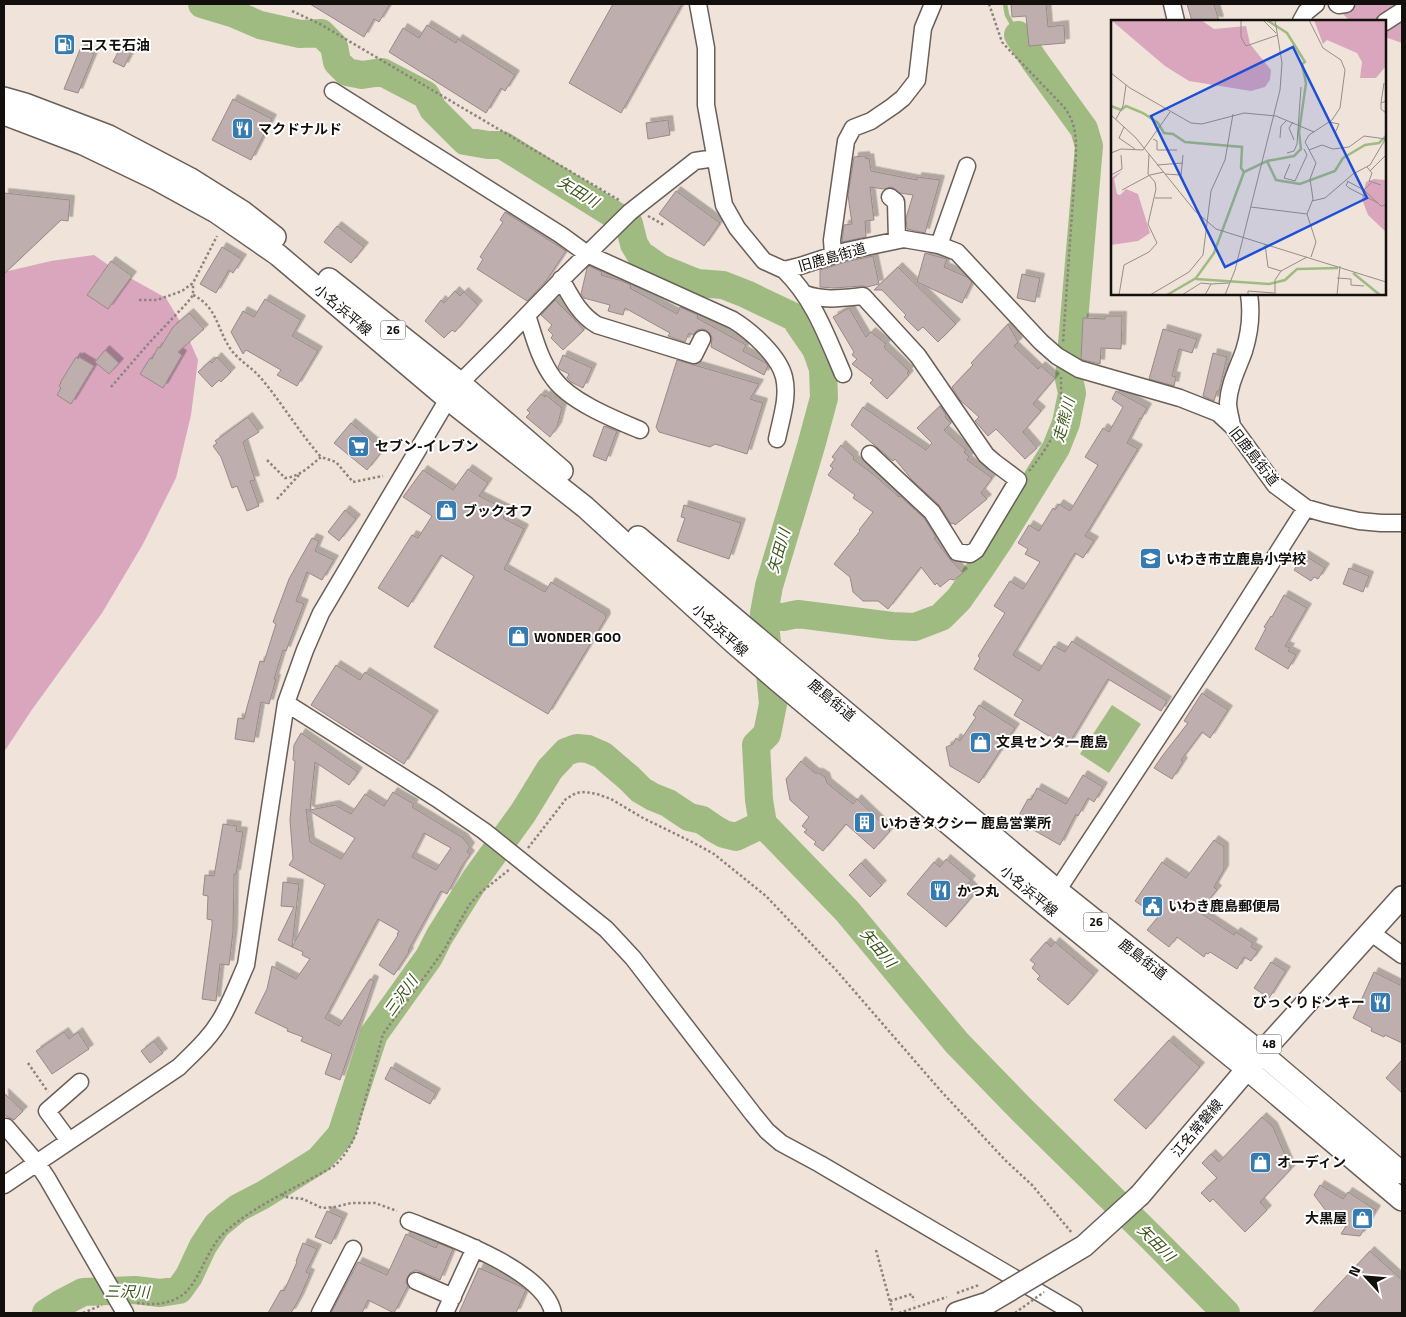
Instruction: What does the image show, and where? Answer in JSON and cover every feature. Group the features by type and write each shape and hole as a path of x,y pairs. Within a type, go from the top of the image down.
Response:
{"main road":[{"name":"小名浜平線","path":"4,98 25,104 108,136 189,178 243,212 786,674"},
{"name":"小名浜平線","path":"4,114 83,144 156,179 216,212 278,255 454,391"},
{"name":"鹿島街道","path":"786,674 1052,899 1261,1053 1402,1173"},
{"name":"江名常磐線","path":"957,1303 988,1303 1084,1246 1140,1195 1261,1053 1402,897"},
{"name":"小名浜平線","path":"1052,899 1247,1069 1402,1200"}],"street":[{"path":"1172,4 1176,20"},
{"path":"1302,20 1306,12 1316,4"},
{"path":"1337,4 1346,4"},
{"path":"833,255 832,240 846,141 853,128 871,121 893,106 903,98 917,80 923,28 929,5"},
{"name":"旧鹿島街道","path":"702,6 706,48 706,105 724,205 737,228 764,261 784,270 833,255 904,239 939,245 957,252 1041,342 1069,364 1180,398 1218,413 1232,426 1275,485 1306,508 1359,521 1402,523"},
{"path":"1386,21 1402,11"},
{"path":"333,91 561,235 733,320 747,329 757,338 779,366 784,377 785,396 777,439"},
{"path":"4,1185 179,1067 202,1046 221,1020 246,965 286,703 304,650 321,614 454,391 562,279 632,211 695,160 715,158"},
{"path":"939,245 967,166"},
{"path":"890,197 896,202 897,240"},
{"path":"784,270 796,281 813,305 843,374"},
{"path":"562,279 575,305 587,319 597,325 694,355 702,339"},
{"path":"805,294 815,298 863,296 918,356 986,454 1018,480 976,550 970,554 958,552 932,512 870,454"},
{"path":"1232,426 1228,404 1234,377 1250,331 1249,295"},
{"path":"527,315 541,358 554,380 585,404 640,430"},
{"path":"1052,899 1223,639 1306,508"},
{"path":"286,703 436,798 484,831 614,937 633,958 753,1114 767,1131 782,1143 1074,1313"},
{"path":"1370,932 1402,955"},
{"path":"68,1142 47,1111 80,1082"},
{"path":"6,1127 37,1163 47,1178 122,1307"},
{"path":"409,1221 475,1248 494,1258 530,1281 548,1299 553,1313"},
{"path":"445,1313 475,1248"},
{"path":"320,1313 353,1249"},
{"path":"416,1281 453,1297"}],"path":[{"path":"989,4 1002,42 1064,107 1074,125 1076,137 1070,258 1069,364 1061,395 1056,430 1027,475 1018,480"},
{"path":"292,11 320,24 632,211 664,226"},
{"path":"138,300 157,300 182,291 193,283 226,219"},
{"path":"111,387 149,342 187,303 193,295 193,283"},
{"path":"193,295 212,310 233,352 259,376 275,395 321,457 336,462 352,482 392,475 401,478"},
{"path":"277,499 300,474 321,457"},
{"path":"267,460 285,478 291,478 300,474"},
{"path":"83,1313 110,1301 122,1307 154,1305 169,1302 182,1295 193,1283 215,1242 223,1234 268,1201 334,1166 350,1147 356,1134 383,1034 444,950 469,905 480,893 502,877 519,860 566,799 576,793 585,792 610,799 643,818 694,842 714,854 766,896 836,970 940,1090 1005,1160 1032,1185 1059,1219 1084,1246"},
{"path":"28,1063 56,1103"},
{"path":"282,1194 285,1197 303,1200 322,1208 351,1203 375,1203 400,1212 409,1221"},
{"path":"876,1250 893,1313"},
{"path":"890,1301 912,1294 914,1301"},
{"path":"899,1313 957,1303"}],"shaded area":[{"path":"1333,4 1402,4 1402,43 1386,37 1386,20 1349,20"},
{"path":"94,255 114,269 166,298 185,330 198,360 191,415 176,478 143,544 102,613 31,711 4,752 4,272 51,261"},
{"path":"1112,705 1141,724 1109,773 1080,754"}],"building":[{"path":"310,4 390,4 379,22 374,19 364,37"},
{"path":"613,4 682,4 621,113 569,83"},
{"path":"1011,4 1046,4 1048,27 1064,25 1065,43 1029,46 1026,16 1012,17"},
{"path":"1187,4 1214,4 1219,20 1192,20"},
{"path":"427,25 456,43 458,39 515,75 505,91 501,88 486,113 389,52 403,28 419,38"},
{"path":"81,47 94,54 78,93 64,89"},
{"path":"120,48 131,53 124,67 113,62"},
{"name":"マクドナルド","path":"233,99 272,119 251,160 212,140"},
{"path":"668,120 670,135 648,139 646,123"},
{"path":"865,156 866,159 869,158 871,171 917,180 917,177 940,180 925,233 907,229 906,218 913,195 900,193 892,187 884,189 870,187 874,220 865,221 866,237 842,242 844,225 852,224 848,195 854,157"},
{"path":"676,191 720,223 704,246 659,214"},
{"path":"4,193 70,200 68,221 61,220 4,274"},
{"path":"505,212 566,251 546,281 527,301 477,269 483,259 480,257 503,222 500,220"},
{"path":"337,226 364,247 351,263 324,242"},
{"path":"222,247 242,259 233,273 229,270 216,293 200,284"},
{"path":"925,253 947,259 944,267 967,277 972,282 962,303 917,282"},
{"path":"873,256 879,284 867,287 820,287 820,270"},
{"path":"111,261 132,276 108,309 87,295"},
{"path":"589,266 602,272 601,275 631,285 630,288 677,314 680,307 698,315 697,318 746,345 743,351 766,363 768,366 764,375 711,347 712,338 706,330 697,330 693,335 689,333 685,342 668,336 670,333 625,308 623,315 608,311 610,305 584,298 581,294"},
{"path":"898,267 956,324 938,342 923,327 918,331 904,317 906,315 882,290 874,290"},
{"path":"1022,274 1040,278 1035,302 1017,298"},
{"path":"455,291 460,296 464,292 478,305 455,332 452,330 444,338 425,321 441,300 444,303"},
{"path":"265,299 301,320 292,336 318,351 297,386 277,375 281,370 246,350 243,354 231,332 243,311 254,317"},
{"path":"555,300 584,330 563,350 551,338 553,335 548,330 552,325 541,315"},
{"path":"849,308 866,337 871,332 886,344 884,347 909,371 907,373 909,375 887,399 870,383 873,380 852,364 857,359 852,355 854,352 833,317"},
{"path":"189,313 204,329 178,352 182,355 163,388 140,374 173,327"},
{"path":"1105,316 1122,316 1121,349 1101,348 1100,364 1081,359 1083,318 1105,319"},
{"path":"1008,324 1018,342 1014,346 1038,369 1041,366 1055,378 1033,404 1041,411 1023,432 1037,448 1025,459 996,429 988,436 975,421 979,417 960,400 952,387 973,365 971,363"},
{"path":"1163,329 1197,339 1192,353 1179,349 1172,376 1176,377 1174,386 1149,379"},
{"path":"105,350 119,363 109,374 95,362"},
{"path":"1213,353 1227,357 1219,391 1217,391 1214,401 1203,396"},
{"path":"563,355 592,368 583,388 571,382 567,378 569,374 559,369 558,367"},
{"path":"76,357 94,366 71,404 57,395 61,388 59,386 60,383"},
{"path":"217,357 231,372 221,382 219,380 212,387 198,372 210,361 212,363"},
{"path":"677,360 759,384 750,399 763,403 747,454 715,444 710,447 659,432 656,427"},
{"path":"1116,391 1147,408 1127,443 1138,449 1085,536 1094,541 1083,558 1075,553 1013,655 1039,671 1054,646 1065,652 1072,641 1167,701 1161,711 1108,679 1067,747 1014,715 1023,700 974,669 980,658 978,656 1005,613 994,606 1010,581 1023,589 1040,562 1025,554 1028,549 1018,543 1029,525 1039,531 1053,508 1055,510 1059,504 1070,511 1098,465 1085,457 1103,428 1109,432 1123,407 1112,399"},
{"path":"541,394 545,397 546,395 562,408 557,427 550,437 526,417 530,413 527,410"},
{"path":"940,406 946,415 945,417 951,423 944,430 966,450 964,452 969,457 967,460 992,478 981,493 987,499 955,525 954,523 951,524 939,505 913,481 895,459 893,461 851,425 863,407 926,450 932,443 917,428"},
{"path":"248,417 259,432 243,442 255,480 250,481 259,506 247,511 237,486 232,488 221,457 213,446 217,443 215,441"},
{"name":"セブン-イレブン","path":"351,423 383,450 367,470 334,443"},
{"path":"604,426 617,431 606,461 593,456"},
{"path":"841,445 854,457 853,459 900,496 924,518 936,537 934,538 963,573 954,580 950,579 940,587 937,583 935,585 921,567 888,609 878,601 863,601 853,592 850,577 834,564 873,512 853,498 855,495 828,475 833,468 830,466 835,459 832,457"},
{"name":"WONDER GOO","path":"468,469 488,483 479,496 507,510 503,518 524,529 504,569 545,592 551,582 605,614 606,618 548,714 434,647 474,576 441,555 408,607 378,588 412,535 418,538 432,516 403,497 423,470 453,490"},
{"path":"684,505 741,523 729,559 677,541 685,518 681,517"},
{"path":"345,510 356,519 339,541 328,532"},
{"path":"312,538 319,541 315,551 334,560 322,580 307,572 296,601 304,604 286,651 283,650 269,704 261,702 254,742 235,739 238,718 244,719 260,661 264,662 276,624 273,622 289,579"},
{"path":"1304,555 1325,568 1318,579 1314,577 1311,581 1294,570"},
{"path":"1349,568 1369,576 1363,592 1343,584"},
{"path":"1284,595 1307,608 1285,646 1290,648 1288,651 1296,655 1288,669 1255,649 1266,628 1264,627"},
{"path":"336,665 360,680 365,672 434,715 404,764 311,705"},
{"path":"1202,693 1228,710 1210,738 1202,732 1181,760 1183,762 1172,779 1154,768 1188,723 1184,721"},
{"name":"文具センター鹿島","path":"979,705 1015,728 979,783 950,766 946,747 953,744 956,738 960,741 976,717 973,715"},
{"path":"301,733 358,772 349,785 315,762 310,810 335,805 351,814 365,794 384,806 393,792 414,804 412,807 463,838 470,847 467,852 470,855 447,894 441,891 409,952 394,975 379,965 399,931 378,919 325,1018 339,1026 370,979 374,981 340,1080 325,1074 332,1054 301,1041 303,1037 287,1031 288,1029 255,1013 267,989 272,966 296,979 310,959 302,955 303,952 292,947 325,885 289,865 293,859 290,820 295,761 293,760 294,745","holes":["306,809 355,838 341,859 310,842","424,833 451,848 436,870 412,857"]},
{"path":"801,761 815,773 825,777 827,783 853,804 857,799 890,831 874,849 846,824 823,851 804,832 807,830 802,826 809,817 790,800 786,779"},
{"path":"1083,775 1103,787 1094,802 1088,798 1078,816 1076,814 1060,845 1030,828 1028,831 1014,824 1028,799 1031,800 1037,788 1066,804"},
{"path":"223,824 237,826 236,831 243,832 236,874 234,874 233,932 229,965 220,964 216,1001 202,999 212,925 212,920 207,919 208,896 203,895 205,875 214,876"},
{"path":"1214,840 1224,847 1224,870 1214,887 1217,890 1199,912 1234,935 1236,932 1253,943 1251,947 1258,951 1251,961 1244,957 1237,969 1210,952 1206,953 1204,957 1177,937 1169,947 1147,930 1158,917 1135,901 1162,862 1186,878"},
{"path":"946,859 971,880 968,884 976,892 946,927 907,894 934,862 940,867"},
{"path":"861,863 882,885 870,897 849,875"},
{"path":"283,882 299,884 292,947 278,940 294,907 281,906"},
{"path":"1046,942 1051,947 1055,942 1094,975 1068,1005 1037,979 1040,976 1032,968 1035,964 1030,960"},
{"path":"1271,962 1286,971 1269,998 1254,988"},
{"name":"びっくりドンキー","path":"1374,972 1402,986 1402,1043 1371,1031 1372,1028 1353,1018"},
{"path":"64,1032 69,1039 78,1032 89,1049 52,1074 36,1051"},
{"path":"1169,1040 1200,1067 1146,1129 1114,1100"},
{"path":"154,1041 163,1053 150,1063 141,1051"},
{"path":"1402,1060 1402,1093 1386,1078"},
{"path":"391,1067 436,1093 430,1104 385,1079"},
{"path":"4,1093 23,1111 14,1120 4,1115"},
{"path":"1262,1117 1273,1127 1291,1169 1260,1202 1267,1210 1245,1232 1213,1199 1210,1202 1201,1193 1217,1178 1202,1163 1211,1154 1219,1162"},
{"path":"1320,1185 1343,1199 1348,1192 1376,1210 1360,1236 1341,1234 1346,1226 1330,1216 1314,1195"},
{"path":"327,1211 343,1218 331,1244 315,1237"},
{"path":"406,1234 436,1248 438,1243 453,1249 440,1280 416,1270 410,1273 406,1282 408,1286 394,1313 368,1300 362,1313 331,1313 358,1262 387,1275"},
{"path":"303,1243 317,1249 306,1272 310,1274 299,1299 291,1313 268,1313 281,1290 284,1291"},
{"path":"1370,1251 1402,1280 1402,1313 1312,1313"},
{"path":"479,1268 526,1290 516,1313 459,1313"}],"waterway":[{"name":"矢田川","path":"202,4 232,13 260,25 300,34 321,33 334,46 337,62 347,72 362,75 382,72 426,95 433,109 465,141 488,145 502,145 629,224 634,244 640,254 660,268 697,283 723,285 794,317 816,349 823,369 824,398 769,586 764,613 773,704 767,734 756,745 759,800 763,824 847,911 957,1043 1226,1313"},
{"name":"走熊川","path":"1005,4 1007,15 1018,35"},
{"name":"走熊川","path":"764,613 783,617 798,614 892,626 915,627 941,617 959,599 980,569 1056,448 1066,423 1072,393 1069,379 1089,146 1084,129 1018,35"},
{"name":"三沢川","path":"46,1313 83,1292 135,1290 160,1293 179,1290 189,1276 203,1246 217,1225 238,1208 263,1195 319,1160 341,1135 374,1034 429,957 439,937 476,878 523,813 550,769 566,752 577,748 588,749 602,755 641,790 668,803 689,817 702,820 724,834 736,837 763,824"}],"place":[{"name":"コスモ石油","path":"64,45"},
{"name":"マクドナルド","path":"242,129"},
{"name":"セブン-イレブン","path":"359,446"},
{"name":"ブックオフ","path":"447,511"},
{"name":"いわき市立鹿島小学校","path":"1150,559"},
{"name":"WONDER GOO","path":"518,637"},
{"name":"文具センター鹿島","path":"980,742"},
{"name":"いわきタクシー 鹿島営業所","path":"864,823"},
{"name":"かつ丸","path":"941,891"},
{"name":"いわき鹿島郵便局","path":"1152,906"},
{"name":"びっくりドンキー","path":"1381,1002"},
{"name":"オーディン","path":"1261,1162"},
{"name":"大黒屋","path":"1363,1218"}]}
